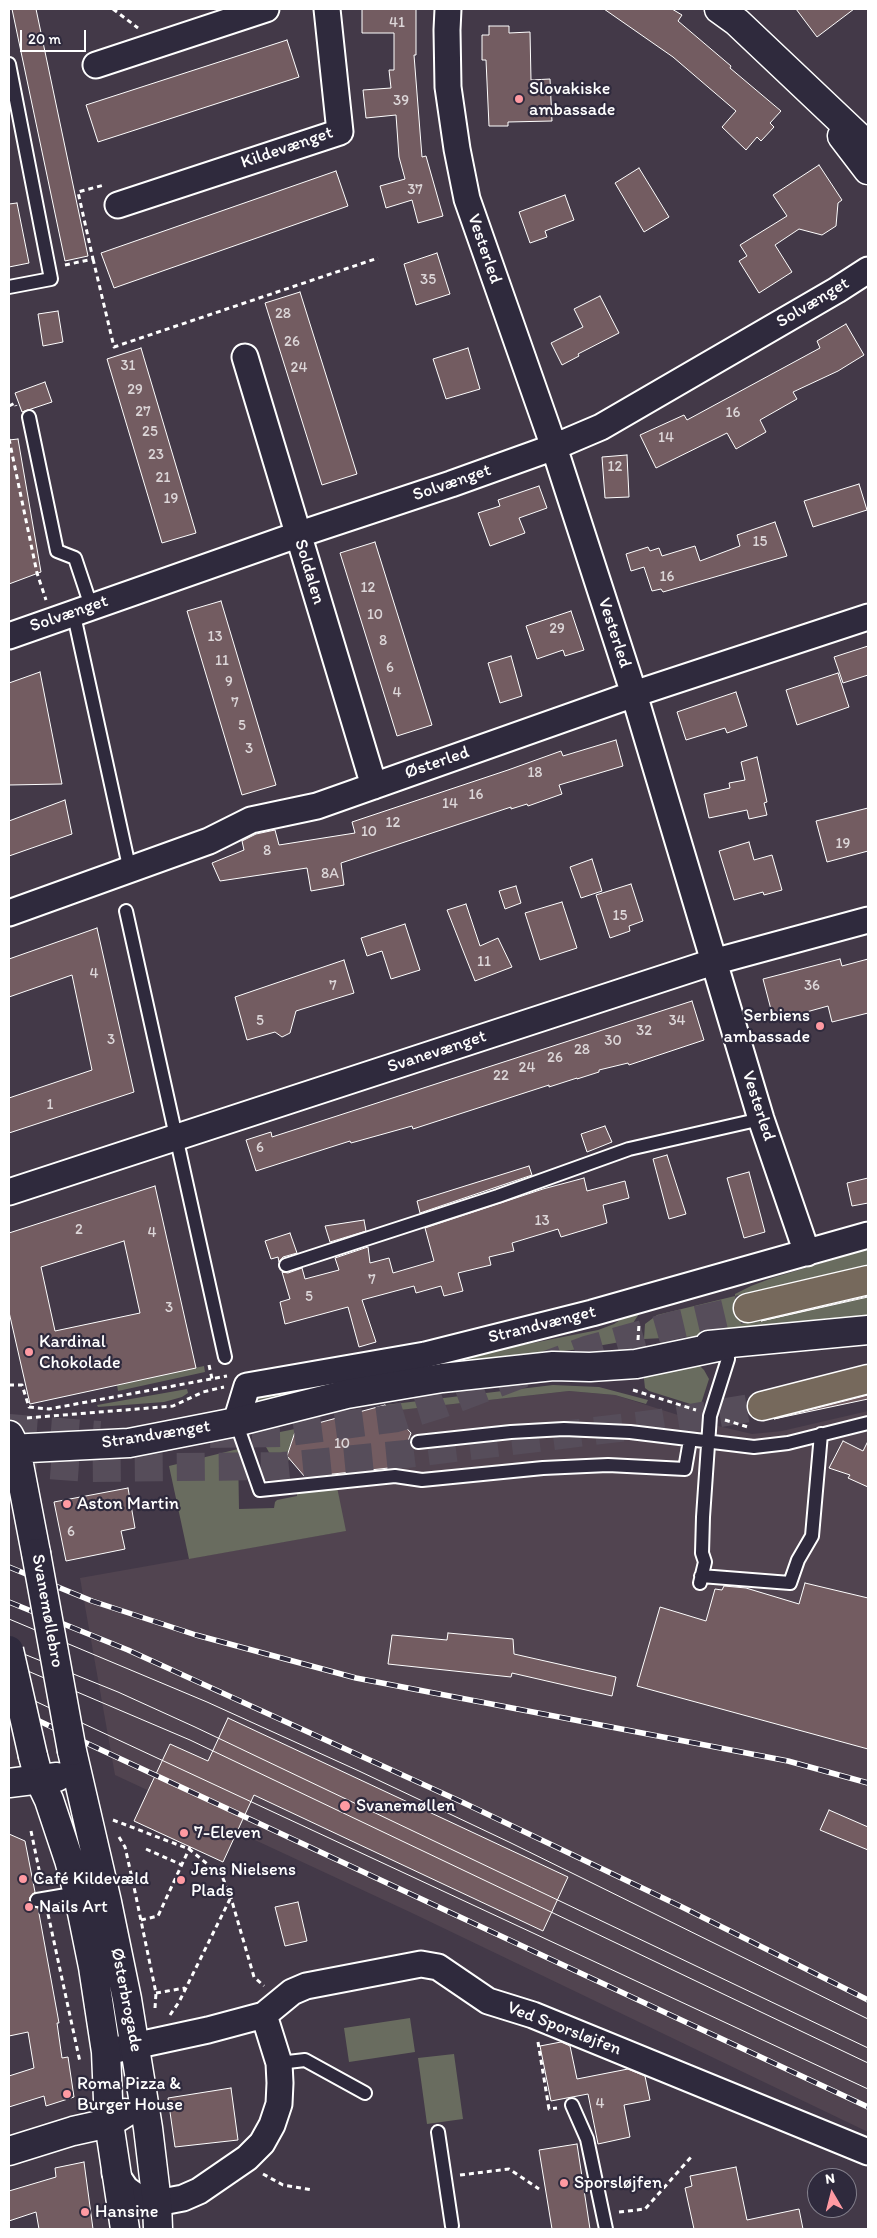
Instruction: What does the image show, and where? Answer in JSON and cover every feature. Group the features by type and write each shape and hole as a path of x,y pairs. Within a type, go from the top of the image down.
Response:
{"highway":[{"path":"748,1308 868,1280"},
{"path":"762,1406 868,1379"}],"street":[{"path":"96,65 266,9"},
{"name":"Kildevænget","path":"118,205 340,132 327,9"},
{"name":"Vesterled","path":"448,9 448,87 457,150 467,199 554,447 634,694 713,962 762,1120 807,1253"},
{"path":"720,9 737,22 868,146"},
{"path":"800,81 868,170"},
{"name":"Solvænget","path":"9,636 297,535 451,484 554,447 601,427 868,270"},
{"name":"Soldalen","path":"245,358 374,786"},
{"name":"Østerled","path":"9,913 209,841 251,820 317,806 634,694 868,617"},
{"name":"Svanevænget","path":"9,1192 713,962 868,920"},
{"name":"Strandvænget","path":"236,1422 247,1386 425,1354 592,1313 868,1235"},
{"name":"Strandvænget","path":"15,1438 130,1443 236,1422 347,1394 442,1378 553,1366 594,1353 639,1345 727,1345 868,1330"},
{"name":"Svanemøllebro","path":"15,1438 74,1762"},
{"path":"9,1650 36,1768"},
{"path":"9,1783 36,1768 74,1762"},
{"name":"Østerbrogade","path":"74,1762 107,1902 135,2046 158,2216"},
{"name":"Østerbrogade","path":"36,1768 49,1800 78,1893 100,2005 106,2052 109,2123 115,2173 125,2229"},
{"name":"Ved Sporsløjfen","path":"106,2052 135,2046 273,2008 292,1992 306,1986 421,1964 438,1967 488,2001 533,2015 868,2152"},
{"path":"115,2173 126,2189 158,2216 183,2198 199,2192 247,2158 262,2143 272,2125 279,2104 279,2063 273,2008"},
{"path":"9,2151 73,2131 109,2123 121,2117 132,2106 138,2095 141,2081"}],"lane":[{"path":"9,64 51,279 9,288"},
{"path":"29,417 57,551 75,558 82,609 130,871"},
{"path":"126,911 225,1357"},
{"path":"286,1265 498,1196 629,1149 762,1120"},
{"path":"727,1345 728,1358 710,1416 707,1442 702,1552 705,1562 701,1580 790,1583 798,1560 812,1536 821,1434"},
{"path":"236,1422 260,1490 395,1476 422,1480 543,1468 608,1465 685,1469 690,1440"},
{"path":"418,1442 511,1432 564,1429 630,1432 754,1448 788,1443 868,1422"},
{"path":"37,1900 78,1893"},
{"path":"279,2063 306,2060 365,2093"},
{"path":"572,2105 587,2139 606,2229"},
{"path":"438,2132 452,2226"}],"path":[{"path":"118,205 113,183 78,192 114,347 378,258"},
{"path":"47,258 61,256 63,265 93,259"},
{"path":"9,438 37,573"},
{"path":"208,1361 212,1379"},
{"path":"9,1384 22,1385 29,1407 50,1409 246,1373 247,1386 227,1386 203,1392 173,1406 15,1438"},
{"path":"84,1809 189,1848 222,1876 231,1898 254,1977 273,2008"},
{"path":"140,1920 158,1916 189,1848"},
{"path":"146,1849 182,1866"},
{"path":"170,2015 231,1898"},
{"path":"56,1951 65,1949"},
{"path":"156,1994 186,1987"},
{"path":"533,2015 548,2109 572,2105"},
{"path":"603,2214 645,2209 692,2156"},
{"path":"247,2158 264,2176 282,2184 313,2190"},
{"path":"444,2177 509,2169 539,2189"}],"shaded area":[{"path":"868,1249 868,1265 735,1296 735,1294 751,1286 772,1278"},
{"path":"735,1296 761,1321 868,1297 868,1318 703,1336 644,1339 645,1324 657,1315"},
{"path":"641,1311 633,1323 632,1340 580,1349 420,1368 255,1404 252,1400 256,1394 402,1369 598,1330 614,1324 632,1312"},
{"path":"697,1363 709,1379 700,1407 649,1391 645,1388 643,1370"},
{"path":"204,1366 205,1372 118,1391 117,1385"},
{"path":"553,1385 599,1387 648,1400 646,1404 615,1395 569,1391 391,1411 385,1405"},
{"path":"187,1389 188,1393 182,1397 164,1402 98,1407 97,1405"},
{"path":"569,1391 615,1395 697,1421 752,1434 782,1431 868,1411 868,2132 412,1913 115,1775 80,1578 345,1531 334,1475 306,1478 287,1456 296,1429 385,1405 391,1411"},
{"path":"296,1429 287,1456 290,1460 275,1463 266,1447 265,1435"},
{"path":"238,1449 239,1509 274,1508 277,1500 297,1496 297,1491 337,1487 346,1531 189,1559 169,1466"},
{"path":"410,2018 415,2052 349,2062 344,2028"},
{"path":"454,2054 463,2119 427,2124 418,2058"}],"building":[{"path":"12,9 36,9 88,256 65,261"},
{"path":"362,9 416,9 416,55 414,55 422,157 426,156 443,216 418,223 412,200 386,208 380,186 405,179 399,157 396,115 366,118 363,90 391,88 389,70 394,70 394,33 362,33"},
{"path":"604,9 672,9 682,15 678,21 781,111 770,123 774,127 761,141 757,137 746,150 722,127 736,111 673,57"},
{"path":"796,9 854,9 817,37"},
{"path":"489,26 509,26 509,33 530,32 531,80 550,79 552,121 508,122 508,126 489,126 486,60 482,60 482,35 489,35"},
{"path":"287,40 299,77 98,142 86,105"},
{"path":"819,165 842,200 838,203 836,226 822,235 799,229 775,245 792,272 759,293 739,261 747,256 740,245 787,216 773,195"},
{"path":"639,168 669,217 644,232 615,183"},
{"path":"336,171 348,206 114,288 101,253"},
{"path":"565,195 574,220 545,231 547,237 530,243 519,212"},
{"path":"17,203 29,263 9,267 9,204"},
{"path":"437,253 450,294 416,305 404,264"},
{"path":"300,292 357,474 322,485 265,303"},
{"path":"600,296 619,333 578,354 579,356 562,365 551,343 583,327 574,309"},
{"path":"58,311 63,342 43,346 38,314"},
{"path":"846,324 864,355 838,371 793,392 797,399 760,420 766,432 736,449 727,433 656,468 640,435 684,415 687,420 820,348 817,341"},
{"path":"141,348 196,533 162,543 107,359"},
{"path":"468,348 480,389 446,399 433,359"},
{"path":"45,382 52,402 22,412 15,393"},
{"path":"18,439 41,572 9,584 9,440"},
{"path":"627,455 629,497 605,498 602,457"},
{"path":"859,484 867,510 813,527 804,501"},
{"path":"539,486 547,508 519,518 525,533 490,546 478,513 500,506 498,500"},
{"path":"775,522 787,556 663,592 661,589 652,591 644,567 631,571 626,554 648,547 650,551 659,548 662,556 695,546 700,561 740,546 737,535"},
{"path":"375,542 432,725 397,736 340,553"},
{"path":"221,601 276,785 242,795 187,611"},
{"path":"571,611 584,650 565,656 563,650 537,659 526,626"},
{"path":"868,646 868,675 843,683 834,657"},
{"path":"511,656 522,696 500,703 488,663"},
{"path":"40,672 62,784 9,785 9,683"},
{"path":"838,673 849,707 797,725 786,690"},
{"path":"736,692 747,726 727,733 725,728 686,740 677,712"},
{"path":"616,740 623,766 559,785 562,794 528,806 527,804 511,809 511,807 341,863 344,885 311,891 307,868 220,881 212,863 244,850 242,841 256,834 275,830 279,845 355,833 352,822 561,751 563,756"},
{"path":"757,757 767,802 764,803 767,815 749,819 747,810 709,818 704,794 730,788 729,783 745,780 741,762"},
{"path":"65,800 72,834 9,856 9,821"},
{"path":"868,808 868,851 827,862 816,821"},
{"path":"749,842 754,860 772,855 782,890 764,895 763,892 734,900 719,851"},
{"path":"592,859 602,891 581,898 570,867"},
{"path":"631,884 643,921 629,926 630,931 610,938 596,895"},
{"path":"516,886 521,903 505,909 499,891"},
{"path":"562,902 577,948 540,960 525,913"},
{"path":"466,904 480,946 498,938 512,967 475,981 447,910"},
{"path":"405,924 420,970 391,979 382,951 367,956 361,938"},
{"path":"97,928 134,1092 9,1133 9,1098 92,1070 72,975 9,997 9,959"},
{"path":"840,959 842,966 868,959 868,1013 832,1022 828,1006 774,1021 763,979"},
{"path":"344,960 354,993 296,1011 290,1033 282,1037 275,1032 247,1040 235,997"},
{"path":"692,1001 704,1040 629,1065 628,1063 599,1070 599,1072 577,1079 549,1087 549,1085 413,1129 412,1126 351,1143 350,1141 256,1171 246,1140 271,1132 272,1137"},
{"path":"605,1126 612,1142 587,1152 581,1134"},
{"path":"667,1155 686,1214 669,1219 653,1159"},
{"path":"529,1166 532,1175 420,1213 417,1201"},
{"path":"749,1172 765,1232 744,1238 727,1178"},
{"path":"584,1178 587,1191 625,1181 629,1198 603,1205 607,1223 561,1237 558,1229 512,1243 514,1251 489,1257 491,1265 458,1273 463,1291 444,1296 441,1286 416,1293 414,1286 362,1300 376,1342 359,1347 348,1307 285,1324 280,1302 290,1299 282,1272 288,1273 302,1268 305,1279 339,1270 335,1258 368,1247 370,1263 389,1258 393,1273 434,1261 425,1228 543,1189"},
{"path":"868,1178 868,1203 852,1206 847,1183"},
{"path":"155,1186 196,1368 30,1404 9,1312 9,1233","holes":["124,1241 140,1313 55,1331 41,1267"]},
{"path":"364,1220 366,1231 330,1242 325,1226"},
{"path":"290,1233 297,1253 283,1257 279,1262 278,1257 271,1259 265,1241"},
{"path":"868,1296 868,1297 761,1321"},
{"path":"868,1395 868,1399 774,1419"},
{"path":"385,1405 411,1433 398,1467 305,1477 287,1456 296,1429"},
{"path":"843,1441 863,1451 868,1441 868,1487 848,1478 850,1475 829,1468"},
{"path":"128,1488 135,1528 121,1531 125,1549 66,1561 54,1502"},
{"path":"805,1583 868,1598 868,1749 637,1686 660,1607 706,1621 715,1589 722,1590 724,1586 746,1588 799,1604"},
{"path":"448,1633 513,1639 514,1654 616,1677 612,1696 512,1673 511,1677 388,1664 392,1635 447,1640"},
{"path":"228,1718 568,1877 543,1931 254,1795 223,1862 134,1821 170,1744 208,1761"},
{"path":"829,1810 868,1827 868,1850 820,1830"},
{"path":"9,1834 25,1841 35,1892 30,1897 29,1902 38,1908 59,2023 57,2023 62,2058 68,2057 74,2097 46,2106 44,2096 9,2107 9,2076 34,2068 28,2032 9,2036"},
{"path":"298,1902 307,1941 285,1946 275,1907"},
{"path":"561,2042 570,2046 577,2079 628,2069 645,2076 650,2100 624,2105 630,2137 598,2144 588,2094 551,2101 540,2046"},
{"path":"231,2088 238,2140 175,2147 168,2098"},
{"name":"Sporsløjfen","path":"577,2144 590,2229 552,2229 539,2150"},
{"path":"84,2162 93,2229 39,2229 36,2212 9,2221 9,2191 56,2177 55,2168"},
{"path":"736,2167 747,2220 799,2209 803,2229 694,2229 685,2188 692,2186 690,2176"}],"tunnel":[{"path":"210,1434 282,1433 397,1418 442,1404 586,1350 671,1326 748,1308"},
{"path":"9,1462 88,1468 283,1466 406,1454 660,1423 762,1406"},
{"path":"9,1428 100,1435"}],"tram line":[{"path":"9,1619 207,1702 359,1771 509,1842 868,2019"},
{"path":"9,1648 118,1692 195,1727 868,2048"},
{"path":"9,1663 190,1740 868,2063"},
{"path":"9,1689 868,2089"}],"railway":[{"path":"9,1567 92,1601 196,1635 356,1678 788,1761 868,1783"},
{"path":"9,1602 128,1650 464,1803 682,1907 868,2000"},
{"path":"9,1707 868,2107"}],"place":[{"name":"Slovakiske ambassade","path":"519,99"},
{"name":"Serbiens ambassade","path":"820,1026"},
{"name":"Kardinal Chokolade","path":"29,1352"},
{"name":"Aston Martin","path":"67,1504"},
{"name":"Svanemøllen","path":"345,1806"},
{"name":"7-Eleven","path":"184,1833"},
{"name":"Café Kildevæld","path":"23,1879"},
{"name":"Jens Nielsens Plads","path":"181,1880"},
{"name":"Nails Art","path":"29,1907"},
{"name":"Roma Pizza & Burger House","path":"67,2094"},
{"name":"Sporsløjfen","path":"564,2183"},
{"name":"Hansine","path":"85,2212"}]}
